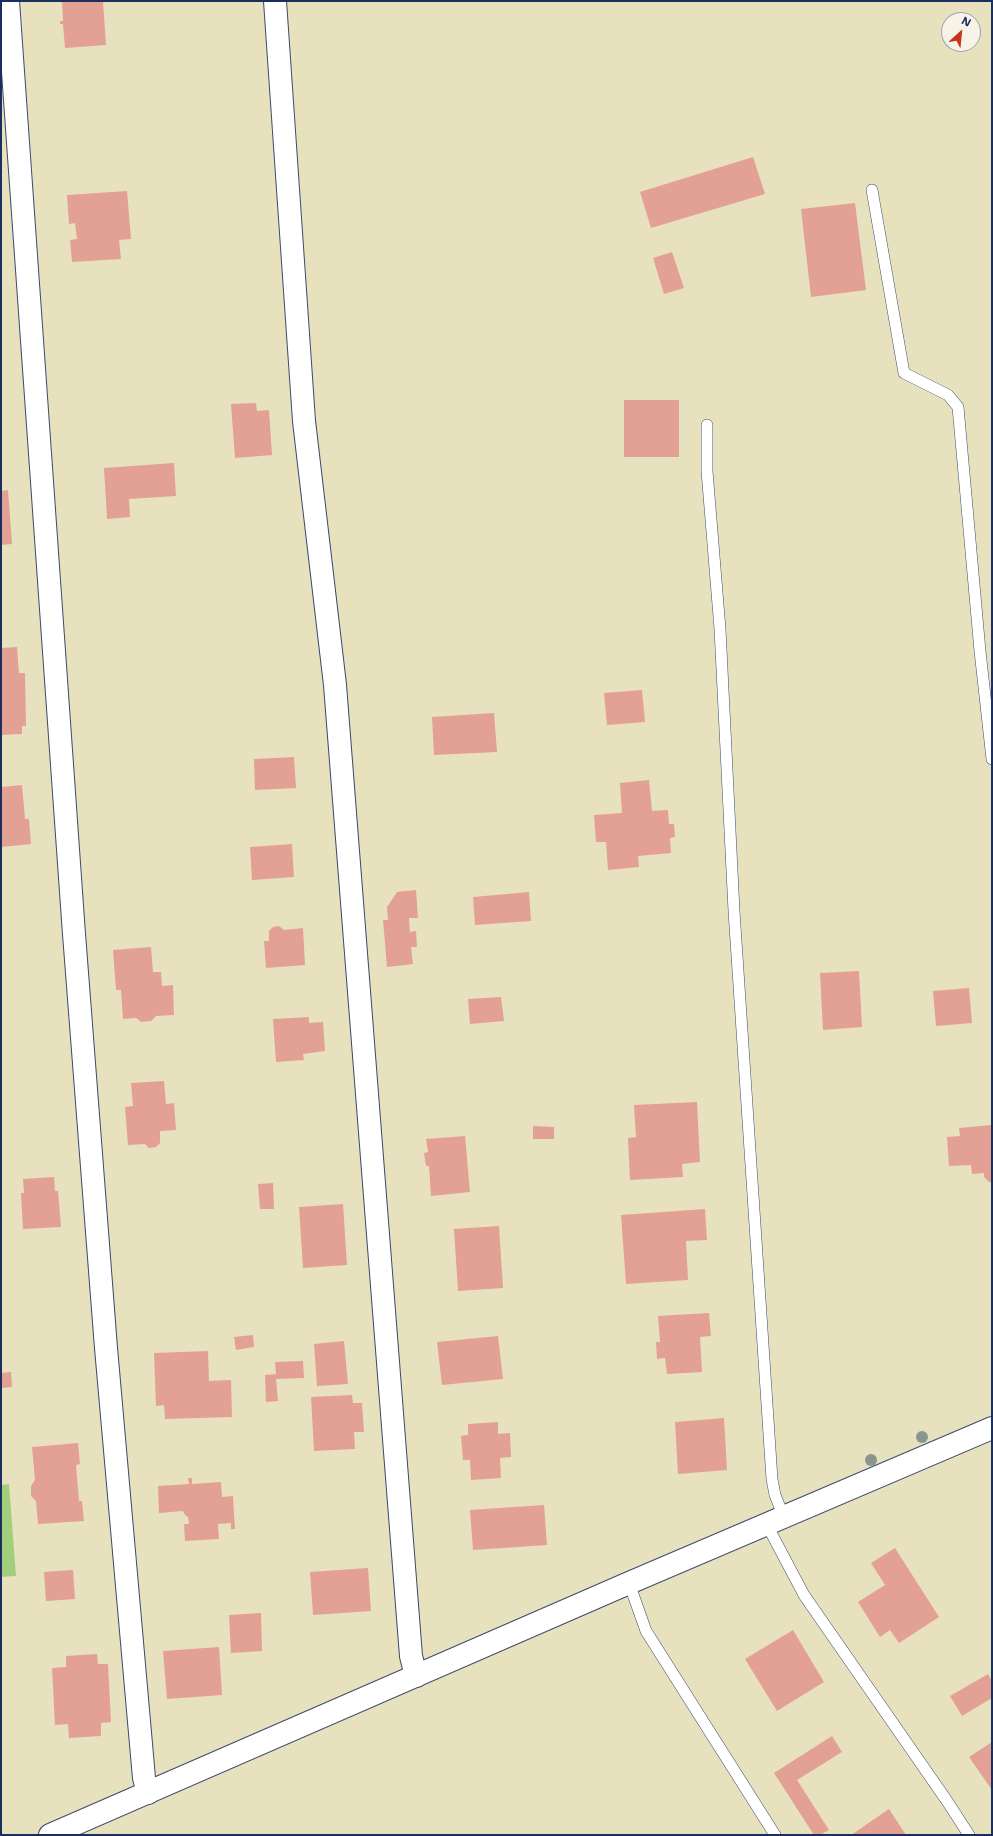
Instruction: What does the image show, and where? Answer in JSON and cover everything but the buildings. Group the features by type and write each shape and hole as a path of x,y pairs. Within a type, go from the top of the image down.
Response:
{"street":[{"path":"8,1 74,926 106,1348 144,1778 148,1793"},
{"path":"275,1 304,421 335,685 410,1648 416,1676"},
{"path":"50,1835 629,1583 992,1428"}],"lane":[{"path":"872,190 904,373 948,395 958,408 980,651 992,759"},
{"path":"707,425 707,471 720,629 734,910 776,1521 804,1595 969,1835"},
{"path":"629,1583 646,1630 775,1835"}],"green space":[{"path":"9,1484 16,1576 1,1577 1,1485"}]}
